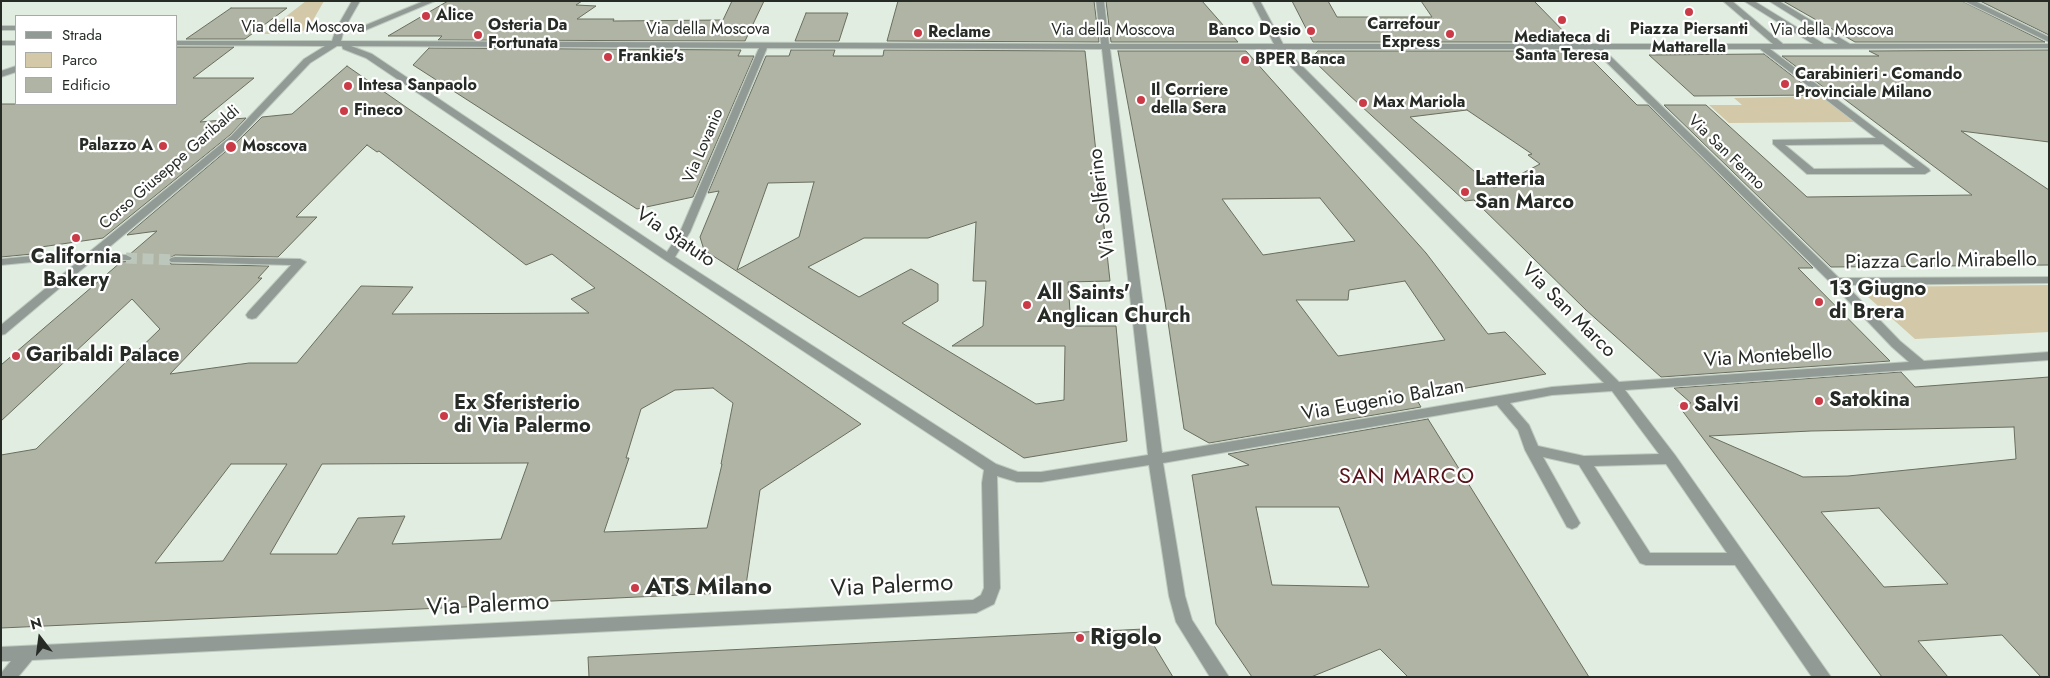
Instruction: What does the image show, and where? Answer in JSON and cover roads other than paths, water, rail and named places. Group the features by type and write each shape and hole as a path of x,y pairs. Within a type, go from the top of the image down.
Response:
{"street":[{"path":"336,43 340,30 356,1"},
{"path":"358,30 431,1"},
{"name":"Via Solferino","path":"1100,1 1152,435 1177,596 1184,622 1220,677"},
{"name":"Via San Marco","path":"1256,1 1284,55 1616,387 1670,459 1822,677"},
{"path":"1727,1 1781,46"},
{"path":"1748,1 1823,46"},
{"path":"1773,1 1849,46"},
{"path":"1968,1 2049,40"},
{"path":"1,28 15,28"},
{"path":"1,43 15,43"},
{"name":"Via della Moscova","path":"178,43 1106,46 2049,46"},
{"name":"Corso Giuseppe Garibaldi","path":"1,331 234,138 307,61 336,43"},
{"name":"Via Statuto","path":"336,43 369,56 669,258 991,468 1017,477 1041,477 1156,459"},
{"name":"Via Lovanio","path":"669,258 685,232 764,45"},
{"name":"Via San Fermo","path":"1594,46 1836,282"},
{"path":"1760,46 1925,171 1811,172 1776,142 1885,141"},
{"path":"1,74 15,69"},
{"path":"1,262 63,256 91,257"},
{"name":"Corso Giuseppe Garibaldi","path":"91,257 126,258"},
{"path":"175,260 300,262 252,315"},
{"name":"Piazza Carlo Mirabello","path":"1836,282 2049,280"},
{"name":"Piazza Carlo Mirabello","path":"1836,282 1896,344 1922,366"},
{"path":"1922,366 2049,356"},
{"name":"Via Montebello","path":"1616,387 1922,366"},
{"name":"Via Eugenio Balzan","path":"1156,459 1552,391 1616,387"},
{"path":"1500,401 1524,428 1532,450 1572,523"},
{"path":"1532,450 1584,462 1670,459"},
{"path":"1584,462 1646,559 1739,559"},
{"name":"Via Palermo","path":"1,654 976,606 988,599 992,588 989,483 991,468"},
{"path":"8,677 27,653"}],"tunnel":[{"path":"126,258 175,260"}],"place":[{"name":"Piazza Piersanti Mattarella","path":"1689,12"},
{"name":"Alice","path":"426,16"},
{"name":"Mediateca di Santa Teresa","path":"1562,20"},
{"name":"Banco Desio","path":"1311,31"},
{"name":"Reclame","path":"918,33"},
{"name":"Carrefour Express","path":"1450,34"},
{"name":"Osteria Da Fortunata","path":"478,35"},
{"name":"Frankie's","path":"608,57"},
{"name":"BPER Banca","path":"1245,60"},
{"name":"Carabinieri - Comando Provinciale Milano","path":"1785,84"},
{"name":"Intesa Sanpaolo","path":"348,86"},
{"name":"Il Corriere della Sera","path":"1141,100"},
{"name":"Max Mariola","path":"1363,103"},
{"name":"Fineco","path":"344,111"},
{"name":"Palazzo A","path":"163,146"},
{"name":"Moscova","path":"231,147"},
{"name":"Latteria San Marco","path":"1465,192"},
{"name":"California Bakery","path":"76,238"},
{"name":"13 Giugno di Brera","path":"1819,302"},
{"name":"All Saints' Anglican Church","path":"1027,305"},
{"name":"Garibaldi Palace","path":"16,356"},
{"name":"Satokina","path":"1819,401"},
{"name":"Salvi","path":"1684,406"},
{"name":"Ex Sferisterio di Via Palermo","path":"444,416"},
{"name":"ATS Milano","path":"635,588"},
{"name":"Rigolo","path":"1080,638"}],"district":[{"name":"SAN MARCO","path":"1407,478"}]}
